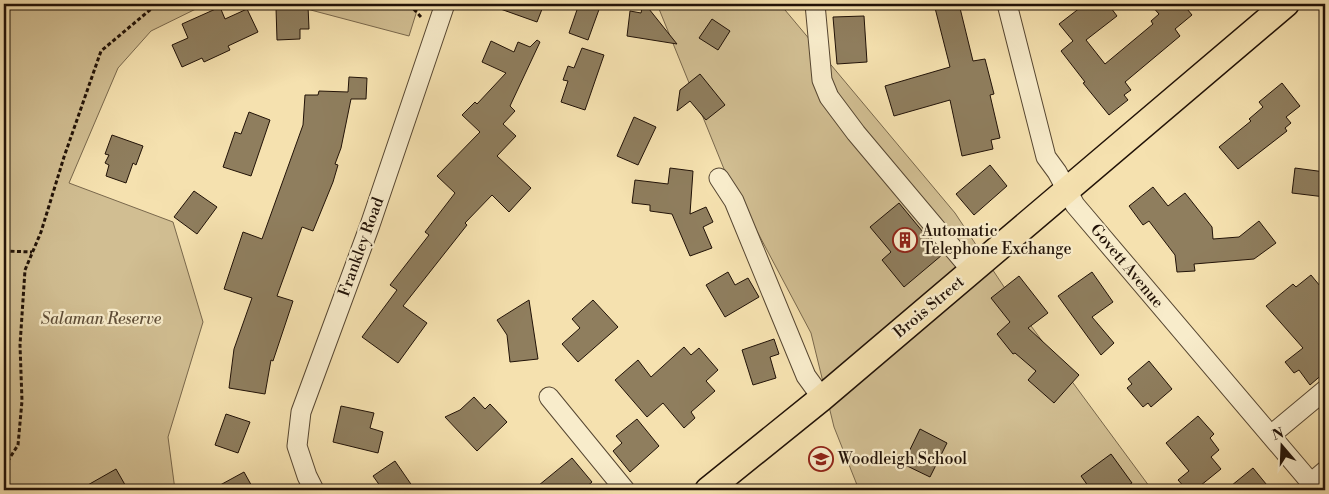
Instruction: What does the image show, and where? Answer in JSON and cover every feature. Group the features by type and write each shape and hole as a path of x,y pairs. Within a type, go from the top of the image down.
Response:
{"main road":[{"name":"Brois Street","path":"708,490 822,398 1286,4"}],"street":[{"name":"Frankley Road","path":"314,490 297,446 301,412 370,224 445,4"},
{"path":"815,4 822,80 829,97 850,126 972,271"},
{"name":"Govett Avenue","path":"1007,4 1046,157 1068,190 1075,205 1271,435 1318,481"},
{"path":"719,178 734,200 806,376 822,398"},
{"path":"1271,435 1325,390"},
{"path":"549,397 625,490"}],"path":[{"path":"4,467 18,445 22,401 20,345 25,270 41,232 64,157 101,51 157,4"},
{"path":"4,251 32,252"}],"green space":[{"name":"Salaman Reserve","path":"4,4 206,4 151,31 118,68 69,183 173,222 203,322 168,437 175,490 4,490"},
{"path":"288,4 419,4 409,36"},
{"path":"657,4 780,4 955,213 1020,311 1152,490 859,490 834,427 811,333 724,169"}],"building":[{"path":"493,4 544,4 537,22 492,6"},
{"path":"579,4 601,4 588,40 569,33"},
{"path":"643,4 645,4 677,44 627,36 630,11 641,13"},
{"path":"934,4 959,4 973,61 985,59 994,94 990,95 1000,138 991,140 993,149 962,156 950,100 894,116 885,86 950,67"},
{"path":"1085,4 1108,4 1117,16 1086,40 1105,64 1153,24 1151,21 1159,14 1150,4 1183,4 1192,15 1175,29 1180,36 1125,82 1131,90 1124,95 1128,100 1109,115 1083,83 1085,82 1061,51 1073,41 1059,24"},
{"path":"308,6 309,29 300,29 300,39 277,40 276,8"},
{"path":"220,7 225,19 247,9 258,32 228,46 230,50 204,62 202,58 182,67 172,45 188,38 182,24"},
{"path":"864,16 867,62 837,64 833,17"},
{"path":"712,19 730,31 718,50 699,38"},
{"path":"537,40 540,42 510,106 515,111 503,124 516,136 497,156 531,188 509,212 492,195 465,223 467,225 403,306 427,323 398,363 362,337 397,290 390,285 429,235 425,232 455,193 437,176 480,132 462,115 475,102 477,104 506,73 482,62 491,41 514,52 518,42 530,47"},
{"path":"582,48 604,55 585,110 561,102 568,81 563,80 568,66 574,68"},
{"path":"700,74 725,105 706,120 690,101 677,111 680,90"},
{"path":"349,77 367,78 366,99 351,99 341,148 335,164 338,165 333,182 313,231 302,227 277,296 293,301 273,361 271,360 265,394 229,388 234,349 252,298 224,289 243,232 262,239 303,125 305,95 318,95 319,91 348,92"},
{"path":"1282,83 1300,106 1286,117 1291,123 1285,128 1287,131 1238,169 1219,147 1251,121 1249,119 1263,107 1259,102"},
{"path":"249,112 270,120 251,176 223,167 235,132 241,134"},
{"path":"634,117 656,127 638,165 617,156"},
{"path":"112,135 143,146 136,165 133,163 126,183 106,176 109,165 105,163 109,155 105,154"},
{"path":"990,165 1007,186 974,215 956,194"},
{"path":"670,168 693,171 690,214 706,207 713,222 703,227 712,248 690,256 672,214 650,211 650,205 632,203 635,180 668,184"},
{"path":"1295,168 1325,172 1325,197 1292,193"},
{"path":"1153,187 1168,206 1185,193 1212,227 1213,239 1239,237 1259,221 1276,243 1254,259 1194,264 1195,271 1177,272 1175,255 1149,221 1143,225 1129,206"},
{"path":"194,191 217,207 197,234 174,217"},
{"name":"Automatic Telephone Exchange","path":"899,203 942,255 904,287 882,260 891,252 870,227"},
{"path":"728,272 735,285 748,278 759,297 725,317 706,285"},
{"path":"1092,272 1113,302 1092,317 1114,343 1101,355 1058,296"},
{"path":"1311,275 1325,292 1325,372 1310,385 1299,370 1294,373 1285,362 1303,348 1266,306 1293,284 1296,287"},
{"path":"1019,276 1048,313 1028,328 1079,375 1054,403 1028,380 1036,371 1015,353 1013,354 997,334 1010,322 991,298"},
{"path":"529,300 538,359 510,362 507,335 497,320"},
{"path":"593,300 618,327 578,362 562,344 580,328 572,319"},
{"path":"774,339 779,354 770,357 776,378 753,385 742,350"},
{"path":"684,347 691,355 699,348 718,370 706,381 715,391 691,412 695,418 684,428 663,403 647,417 615,380 638,360 651,377"},
{"path":"1149,361 1172,389 1151,407 1148,403 1143,407 1127,388 1132,384 1128,379"},
{"path":"474,397 485,409 490,404 507,422 477,451 445,417 460,410"},
{"path":"341,406 374,413 370,428 383,432 378,453 333,442"},
{"path":"226,414 250,422 238,453 215,445"},
{"path":"1198,416 1214,434 1210,438 1219,450 1211,457 1221,469 1195,490 1187,490 1178,480 1189,471 1166,443"},
{"path":"637,419 659,446 630,472 613,451 622,443 616,436"},
{"path":"920,429 947,443 930,477 903,464"},
{"path":"1111,454 1132,483 1121,490 1091,490 1081,476"},
{"path":"572,458 592,482 583,490 533,490"},
{"path":"395,461 415,490 383,490 373,476"},
{"path":"1253,468 1271,490 1226,490"},
{"path":"116,469 128,490 79,490"},
{"path":"244,472 254,490 211,490"}],"place":[{"name":"Automatic Telephone Exchange","path":"905,240"},
{"name":"Woodleigh School","path":"821,459"}]}
